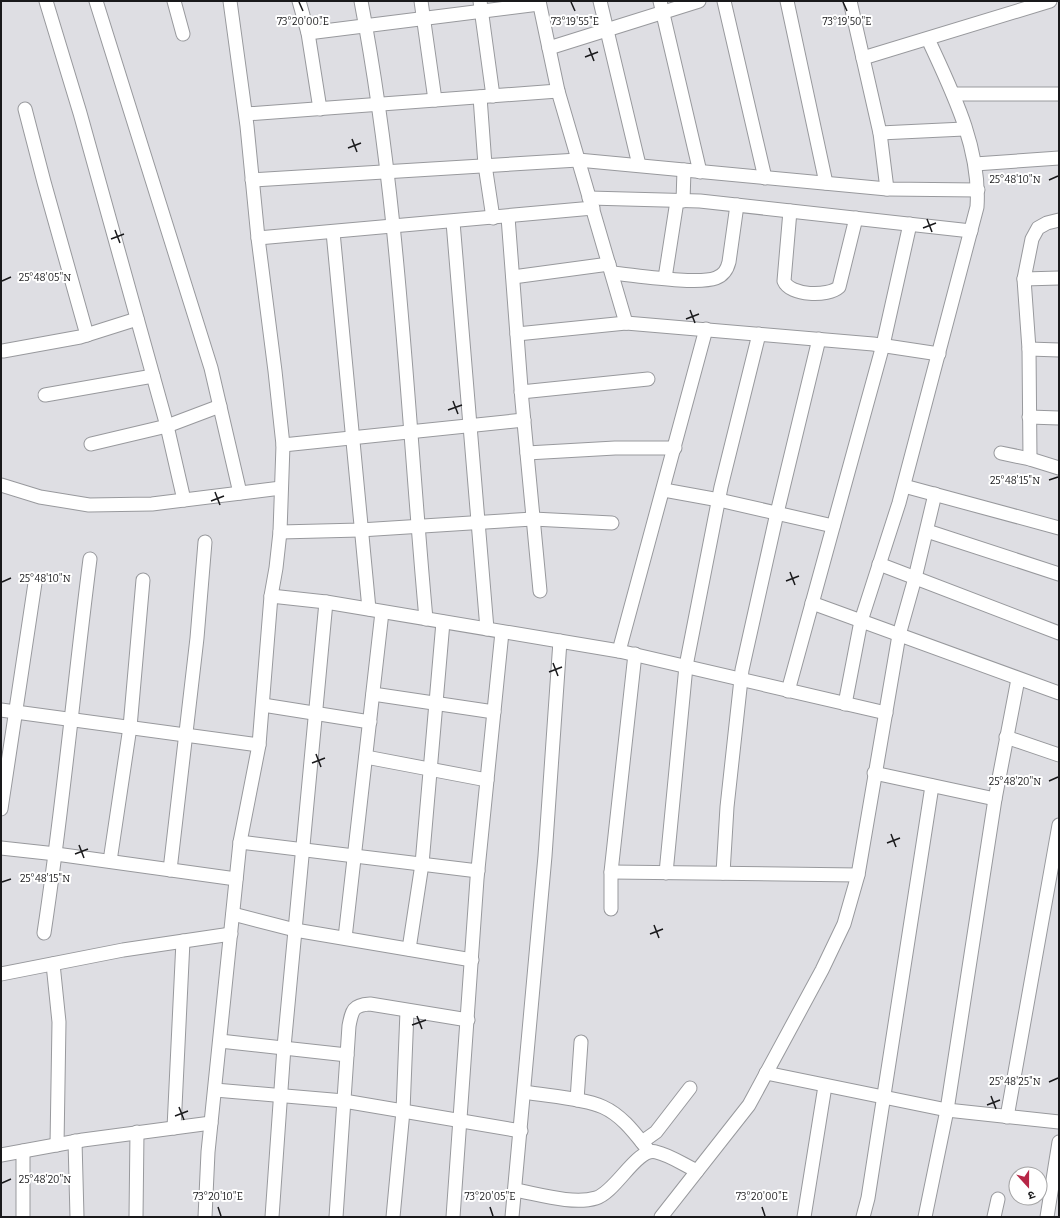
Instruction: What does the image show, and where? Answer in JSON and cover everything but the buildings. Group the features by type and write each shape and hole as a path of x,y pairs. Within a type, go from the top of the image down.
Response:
{"street":[{"path":"46,1 80,113 167,426 184,500"},
{"path":"96,1 211,368 240,493"},
{"path":"174,1 183,34"},
{"path":"205,1217 211,1123 240,842 259,745 263,705 271,596 280,532 282,445 275,371 258,238 246,114 230,1"},
{"path":"299,1 308,33 320,109"},
{"path":"361,1 379,104 394,227 426,619"},
{"path":"421,1 425,18 435,100"},
{"path":"600,1 608,29 639,165"},
{"path":"549,48 608,29 662,7 699,1"},
{"path":"724,1 765,178"},
{"path":"787,1 826,183"},
{"path":"850,1 880,133 887,189"},
{"path":"863,58 1050,1"},
{"path":"308,33 425,18 480,6 539,3 558,91 626,323"},
{"path":"480,6 487,97 486,165 493,218"},
{"path":"662,7 700,172"},
{"path":"845,704 861,621 904,486 977,207 978,190 975,164 953,94 928,38"},
{"path":"246,114 558,91"},
{"path":"953,94 1059,94"},
{"path":"25,109 87,335"},
{"path":"880,133 964,129"},
{"path":"975,164 1059,158"},
{"path":"252,180 578,160 887,189 978,190"},
{"path":"665,278 680,201 684,170"},
{"path":"258,238 508,217 591,203 680,201 736,205 971,231"},
{"path":"513,277 610,269 665,278 702,280 716,278 722,275 729,262 736,205"},
{"path":"790,211 784,281 786,286 791,289 803,292 834,292 838,287 856,218"},
{"path":"508,217 521,392 540,591"},
{"path":"1030,459 1029,349 1024,279 1032,239 1038,228 1047,223 1059,220"},
{"path":"453,222 486,629"},
{"path":"788,691 883,345 910,224"},
{"path":"333,232 360,530 369,609"},
{"path":"1024,279 1059,278"},
{"path":"3,351 87,335 137,319"},
{"path":"517,334 626,323 883,345 939,354"},
{"path":"619,651 664,490 706,329"},
{"path":"666,873 686,666 719,500 759,334"},
{"path":"723,873 727,807 741,678 777,513 819,339"},
{"path":"1029,349 1059,350"},
{"path":"45,395 153,376"},
{"path":"521,392 648,379"},
{"path":"91,444 167,426 220,406"},
{"path":"1029,417 1059,418"},
{"path":"282,445 524,420"},
{"path":"527,453 615,448 674,448"},
{"path":"1001,454 1030,459 1059,468"},
{"path":"1,485 40,497 88,505 152,504 281,488"},
{"path":"904,486 1059,528"},
{"path":"664,490 719,500 833,526"},
{"path":"661,1217 749,1105 822,970 841,930 858,875 874,773 899,635 916,578 935,494"},
{"path":"280,532 360,530 533,519 612,523"},
{"path":"927,531 1059,574"},
{"path":"170,870 197,638 205,542"},
{"path":"44,932 56,854 70,720 90,559"},
{"path":"879,564 1059,633"},
{"path":"110,862 130,727 143,580"},
{"path":"1,809 35,583"},
{"path":"271,596 326,602 635,654 886,713"},
{"path":"272,1217 284,1047 326,602"},
{"path":"812,603 1059,693"},
{"path":"345,938 382,612"},
{"path":"409,950 422,864 443,622"},
{"path":"453,1217 478,871 502,632"},
{"path":"512,1217 525,1092 544,864 560,641"},
{"path":"611,909 611,872 635,654"},
{"path":"925,1217 948,1110 995,799 1018,679"},
{"path":"373,694 494,712"},
{"path":"263,705 370,722"},
{"path":"1,710 259,745"},
{"path":"1006,737 1059,755"},
{"path":"366,757 487,780"},
{"path":"874,773 995,799"},
{"path":"863,1217 932,786"},
{"path":"1007,1117 1059,825"},
{"path":"240,842 478,871"},
{"path":"1,848 56,854 236,879"},
{"path":"611,872 858,875"},
{"path":"233,914 295,930 472,960"},
{"path":"1,974 122,950 231,934"},
{"path":"174,1128 183,941"},
{"path":"53,964 59,1022 57,1145"},
{"path":"336,1217 349,1026 351,1014 355,1008 360,1005 370,1004 468,1020"},
{"path":"393,1217 403,1111 407,1011"},
{"path":"220,1040 347,1055"},
{"path":"577,1100 581,1042"},
{"path":"766,1074 948,1110 1059,1122"},
{"path":"804,1217 825,1086"},
{"path":"515,1190 581,1201 596,1198 605,1194 642,1155 645,1147 690,1088"},
{"path":"215,1090 344,1101 521,1131"},
{"path":"525,1092 577,1100 604,1107 618,1116 633,1130 645,1147 668,1156 697,1171"},
{"path":"1,1155 75,1141 211,1123"},
{"path":"136,1217 137,1132"},
{"path":"75,1141 77,1217"},
{"path":"1047,1217 1059,1142"},
{"path":"23,1151 23,1217"},
{"path":"994,1217 998,1199"}]}
